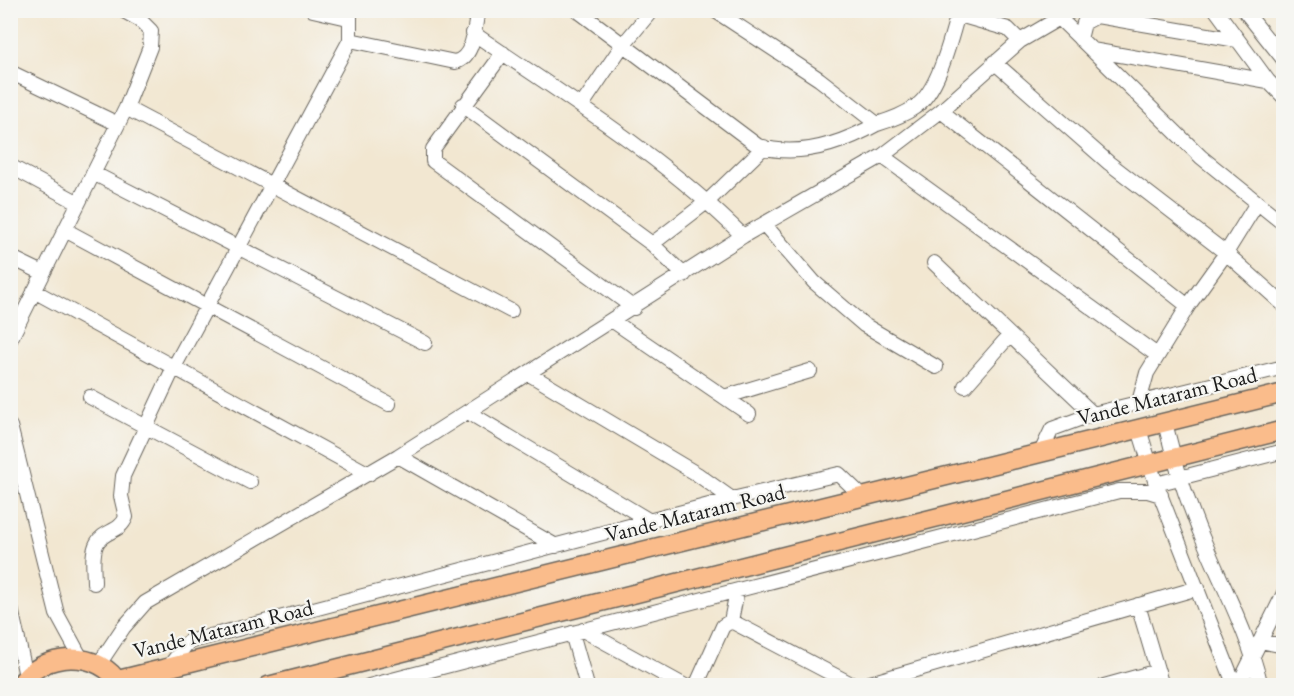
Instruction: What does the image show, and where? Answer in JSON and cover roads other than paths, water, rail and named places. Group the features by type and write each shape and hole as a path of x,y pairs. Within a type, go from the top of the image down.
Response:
{"main road":[{"name":"Vande Mataram Road","path":"120,683 168,668 862,497 1042,450 1165,423 1284,393"},
{"path":"268,686 1103,486 1149,465 1284,430"},
{"path":"22,681 48,661 74,657 90,662 120,683"}],"street":[{"path":"10,340 126,108 150,48 151,32 140,20 122,10"},
{"path":"94,583 93,560 97,543 102,537 123,525 126,517 121,496 123,476 147,429 173,369 240,249 350,40 349,14 313,10"},
{"path":"350,40 455,62 463,60 469,53 478,10"},
{"path":"577,10 622,46 764,147 788,150 813,148 852,138 917,106 924,98 942,64 958,13"},
{"path":"582,105 622,46 652,10"},
{"path":"714,10 819,79 877,124"},
{"path":"942,10 1008,29 1020,41"},
{"path":"10,426 57,614 90,662 146,603 369,474 634,308 743,236 882,156 941,111 994,62 1054,15 1073,10"},
{"path":"1216,10 1268,81 1284,97"},
{"path":"1244,10 1284,60"},
{"path":"1054,15 1201,157 1284,224"},
{"path":"1080,39 1084,23 1097,16 1237,40"},
{"path":"473,33 582,105 708,201 743,236"},
{"path":"1092,50 1268,81"},
{"path":"503,53 433,148 433,161 634,308"},
{"path":"994,62 1109,163 1226,253 1284,305"},
{"path":"10,72 118,124"},
{"path":"463,105 652,244 684,275"},
{"path":"126,108 511,311"},
{"path":"941,111 1188,306"},
{"path":"652,244 708,201 764,147"},
{"path":"882,156 1157,355"},
{"path":"10,166 77,202"},
{"path":"93,173 425,343"},
{"path":"1139,402 1147,373 1157,355 1257,203"},
{"path":"764,224 814,282 864,325 936,367"},
{"path":"65,231 389,404"},
{"path":"10,257 43,273"},
{"path":"934,263 1093,414"},
{"path":"34,291 173,369 369,474"},
{"path":"613,321 749,414"},
{"path":"965,386 1010,335"},
{"path":"1042,450 1052,429 1093,414 1284,367"},
{"path":"724,398 810,371"},
{"path":"529,374 697,474 732,499"},
{"path":"90,397 250,482"},
{"path":"468,412 650,521"},
{"path":"1165,423 1179,478 1209,554 1257,648 1261,686"},
{"path":"1139,429 1158,489 1237,686"},
{"path":"369,686 737,591 1103,486 1119,491 1148,491 1158,489 1179,478 1284,451"},
{"path":"398,456 555,546"},
{"path":"168,668 188,642 732,499 838,474 862,497"},
{"path":"860,686 1198,588"},
{"path":"701,684 723,626 731,621 737,591"},
{"path":"1237,686 1284,593"},
{"path":"10,604 22,681"},
{"path":"1138,606 1162,686"},
{"path":"731,621 855,686"},
{"path":"577,632 587,686"},
{"path":"577,632 684,686"},
{"path":"1257,648 1284,646"},
{"path":"911,686 919,669"},
{"path":"1104,686 1158,671"}]}
